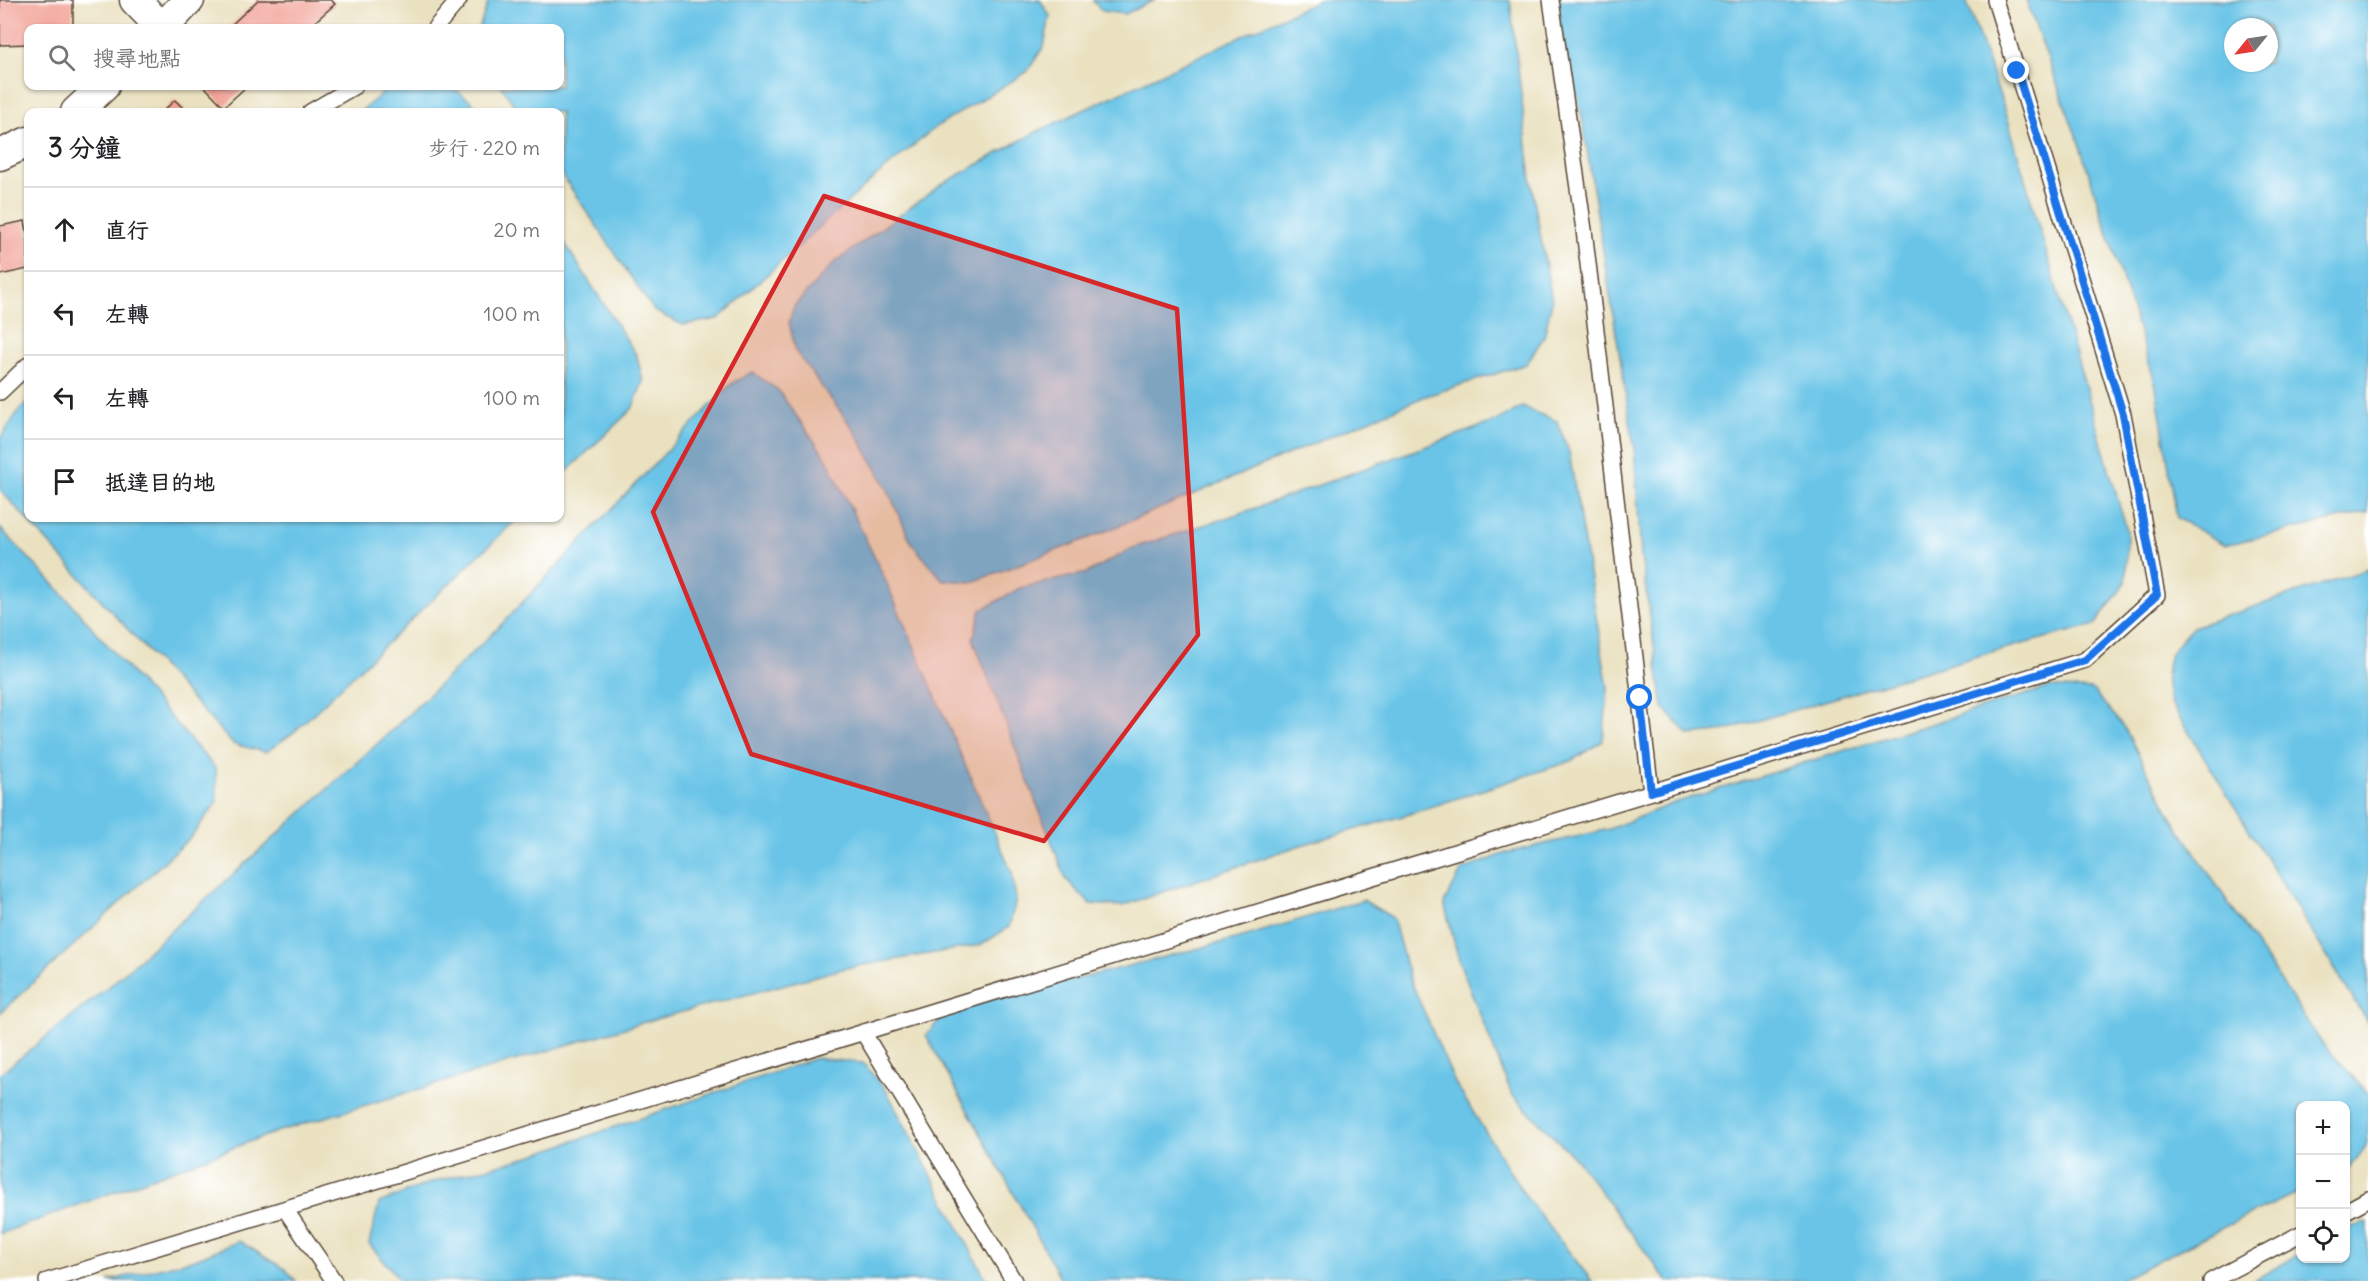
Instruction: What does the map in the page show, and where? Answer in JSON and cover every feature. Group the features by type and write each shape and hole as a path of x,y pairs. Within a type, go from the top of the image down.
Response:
{"street":[{"path":"135,0 158,24"},
{"path":"166,24 189,0"},
{"path":"80,108 100,90"},
{"path":"0,155 24,144"}],"lane":[{"path":"438,24 459,0"},
{"path":"1551,0 1585,242 1651,792"},
{"path":"47,1281 2085,660 2157,595 2123,414 1995,0"},
{"path":"317,108 348,90"},
{"path":"0,392 24,369"},
{"path":"863,1032 1014,1281"},
{"path":"2350,1209 2368,1199"},
{"path":"285,1209 334,1281"},
{"path":"2211,1281 2296,1237"}],"highlighted area":[{"path":"824,196 1177,309 1198,635 1044,841 751,754 653,512"}],"water":[{"path":"489,0 1040,0 1050,16 1044,46 1027,72 936,127 874,178 718,319 683,325 654,311 564,178 564,108 516,108 504,90 564,90 564,24 480,24"},
{"path":"1092,0 1155,0 1125,14 1102,11"},
{"path":"1319,0 1510,0 1532,188 1552,301 1544,337 1526,364 1426,396 1097,535 972,582 943,580 912,544 887,488 854,430 796,352 789,322 794,306 835,262 941,185 1032,134"},
{"path":"1557,0 1966,0 2006,113 2127,531 2126,582 2095,625 1988,653 1719,732 1688,735 1663,707 1641,556 1634,446 1581,112 1559,23"},
{"path":"2026,0 2368,0 2368,512 2225,545 2177,518 2155,382 2080,146"},
{"path":"386,90 456,90 476,108 365,108"},
{"path":"564,242 637,356 643,382 632,409 564,474"},
{"path":"752,372 778,390 827,459 884,577 1012,873 1016,900 1009,927 981,945 846,968 641,1023 276,1132 0,1234 0,1074 113,983 388,734 496,630 731,384"},
{"path":"24,406 24,516 0,490 0,439"},
{"path":"1522,407 1557,421 1569,452 1608,688 1603,741 1571,761 1406,815 1301,845 1122,906 1090,904 1066,879 973,639 981,610 1020,588 1087,573 1133,548 1250,510 1496,421"},
{"path":"29,522 514,522 293,733 266,752 233,744"},
{"path":"0,528 61,592 216,769 217,802 191,837 0,1013"},
{"path":"2368,569 2368,1023 2170,702 2166,678 2168,660 2177,645 2193,627"},
{"path":"2050,687 2092,690 2123,725 2172,818 2321,1042 2368,1093 2368,1143 2350,1169 2350,1101 2296,1101 2296,1194 2242,1218 2118,1281 1667,1281 1577,1160 1512,1095 1460,964 1444,903 1462,870 1506,853 1609,829 1674,803"},
{"path":"1363,900 1393,918 1409,977 1455,1083 1526,1197 1592,1281 1062,1281 926,1035 952,1006 1081,978 1243,937"},
{"path":"816,1058 863,1063 886,1090 987,1281 401,1281 369,1244 379,1203 432,1182 518,1160"},
{"path":"2368,1223 2368,1281 2252,1281 2296,1256 2296,1263 2350,1263 2350,1227"},
{"path":"239,1241 285,1269 296,1281 108,1281 195,1259"}],"building":[{"path":"0,0 73,0 73,24 24,24 24,44 0,45"},
{"path":"258,0 331,0 335,4 312,24 232,24"},
{"path":"208,90 243,90 224,107"},
{"path":"175,100 183,108 166,108"},
{"path":"24,221 24,270 0,275 0,226"}],"route":[{"path":"1640,698 1651,792 2085,660 2157,595 2123,414 2017,71"}]}
